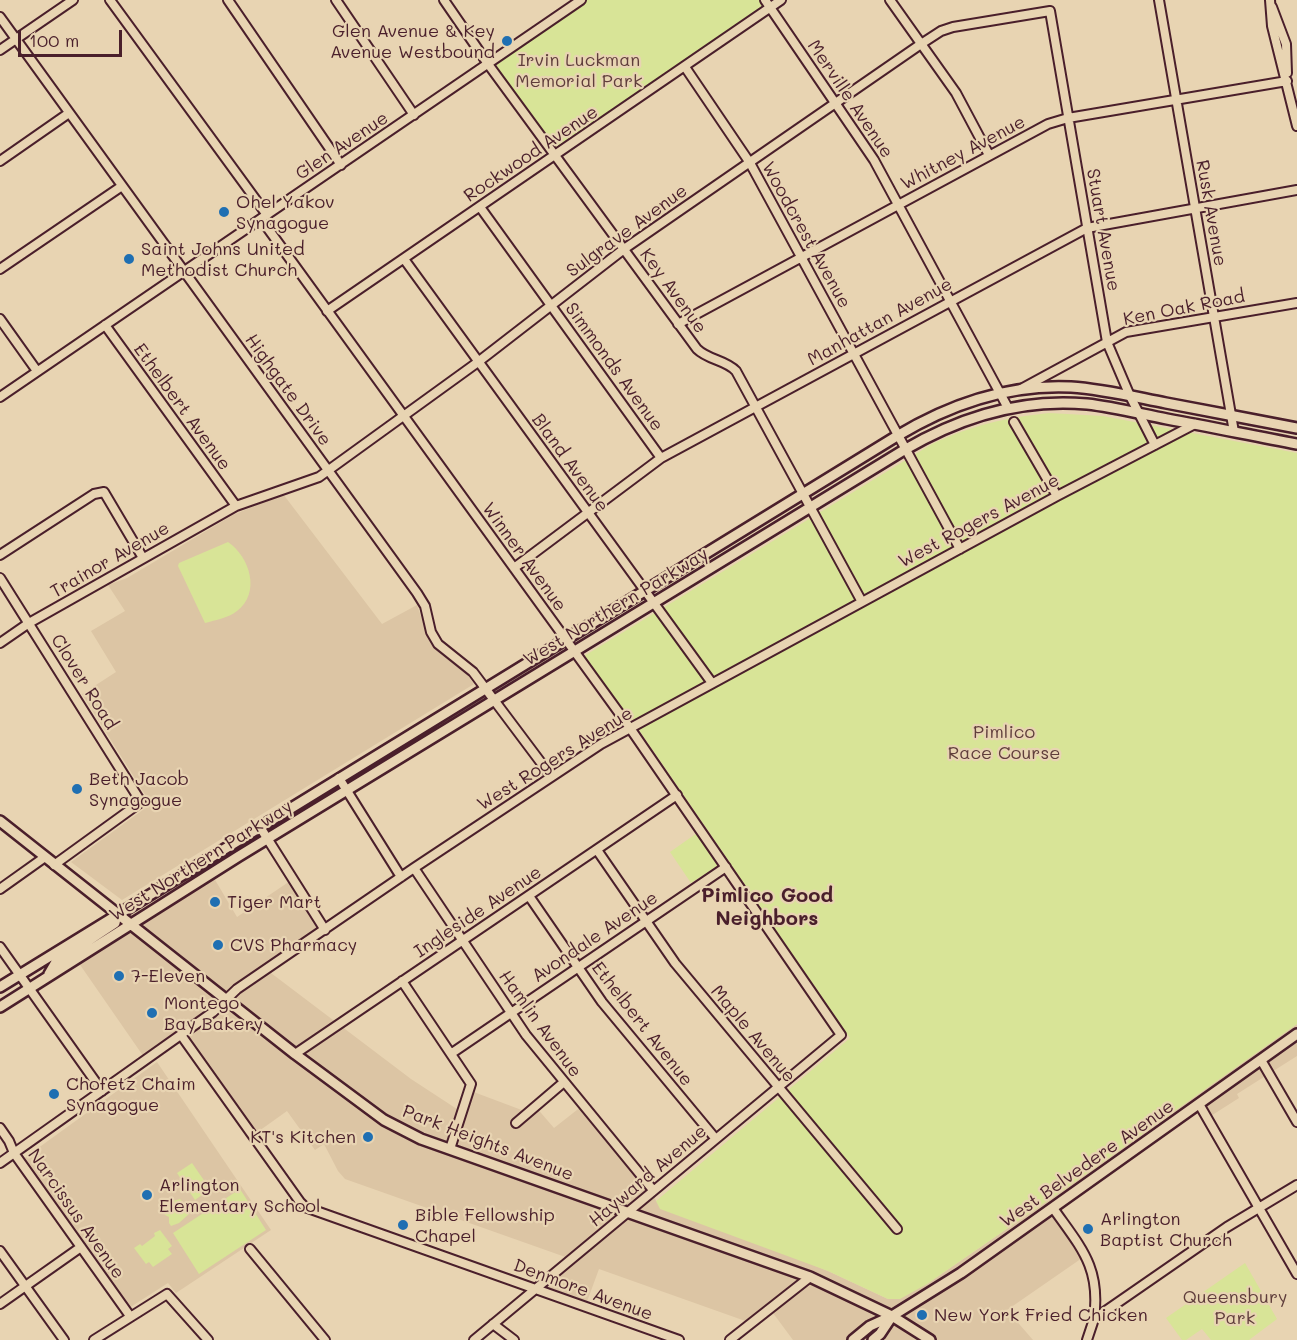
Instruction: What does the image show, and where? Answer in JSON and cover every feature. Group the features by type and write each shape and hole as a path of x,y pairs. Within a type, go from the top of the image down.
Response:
{"main road":[{"name":"West Northern Parkway","path":"0,987 897,436 963,403 1018,390 1070,387 1130,396 1297,428"},
{"name":"West Northern Parkway","path":"0,1007 267,838 904,450 953,424 1008,408 1045,403 1088,404 1297,444"},
{"name":"Park Heights Avenue","path":"0,821 295,1054 384,1120 406,1132 450,1149 810,1277 892,1316 930,1340"},
{"path":"48,975 56,962 115,923 117,914"},
{"name":"West Belvedere Avenue","path":"853,1340 870,1326 892,1316 961,1273 1297,1034"},
{"name":"West Belvedere Avenue","path":"873,1340 892,1316"}],"street":[{"path":"0,50 73,0"},
{"name":"Winner Avenue","path":"110,0 264,217 327,311 630,728 841,1035"},
{"path":"228,0 341,165"},
{"path":"336,0 414,115"},
{"name":"Key Avenue","path":"444,0 488,64 700,353 734,368 862,602"},
{"name":"Glen Avenue","path":"0,397 581,0"},
{"name":"Merville Avenue","path":"765,0 874,160 1008,408"},
{"name":"Rockwood Avenue","path":"327,311 782,0"},
{"path":"890,0 962,102 989,155"},
{"name":"Rusk Avenue","path":"1159,0 1234,432"},
{"path":"1270,3 1276,43 1295,103 1297,126"},
{"path":"1270,3 1286,44 1287,81"},
{"name":"Sulgrave Avenue","path":"236,506 310,482 328,470 478,362 624,249 921,44 946,29 1050,11"},
{"name":"Stuart Avenue","path":"1050,11 1107,342 1130,396 1155,445"},
{"name":"Highgate Drive","path":"0,17 421,600 434,638 448,653 467,665 486,687 551,776"},
{"path":"1276,43 1286,44 1297,41"},
{"name":"Woodcrest Avenue","path":"685,67 750,163 904,450 960,549"},
{"name":"Whitney Avenue","path":"678,324 1048,124 1068,118 1287,81"},
{"path":"0,161 69,114"},
{"path":"0,269 122,186"},
{"name":"Manhattan Avenue","path":"514,568 661,458 1087,228 1297,190"},
{"name":"Simmonds Avenue","path":"480,207 661,458"},
{"name":"Bland Avenue","path":"404,259 712,683"},
{"name":"Ken Oak Road","path":"1018,390 1131,331 1297,303"},
{"path":"0,319 37,371"},
{"name":"Ethelbert Avenue","path":"105,325 236,506"},
{"path":"1014,422 1057,496"},
{"name":"West Rogers Avenue","path":"0,1163 213,1012 237,989 584,754 1057,496 1195,424"},
{"path":"0,555 94,494 104,492 143,558"},
{"name":"Trainor Avenue","path":"0,643 29,623 236,506"},
{"name":"Clover Road","path":"0,578 141,802 54,865"},
{"path":"339,778 401,877"},
{"name":"Ingleside Avenue","path":"295,1054 677,795"},
{"path":"260,827 325,930"},
{"name":"Maple Avenue","path":"597,850 668,955 897,1228"},
{"path":"0,889 45,858"},
{"name":"Avondale Avenue","path":"452,1053 726,867"},
{"name":"Hamlin Avenue","path":"414,868 526,1035 653,1190"},
{"name":"Ethelbert Avenue","path":"530,896 602,1002 715,1138"},
{"path":"0,947 102,1091"},
{"path":"402,981 469,1080 471,1088 450,1149"},
{"name":"Denmore Avenue","path":"181,1035 302,1204 679,1340"},
{"name":"Hayward Avenue","path":"474,1340 841,1035"},
{"path":"1261,1060 1297,1122"},
{"path":"516,1123 564,1082"},
{"path":"1199,1104 1297,1274"},
{"name":"Narcissus Avenue","path":"0,1128 14,1153 130,1316"},
{"path":"1094,1319 1227,1227 1297,1185"},
{"path":"1053,1208 1080,1246 1090,1266 1096,1289 1094,1319 1087,1340"},
{"path":"0,1304 81,1247"},
{"path":"249,1249 325,1340"},
{"path":"0,1251 64,1340"},
{"path":"730,1340 810,1277"},
{"path":"96,1340 167,1294 208,1340"},
{"path":"493,1324 514,1340"}],"shaded area":[{"path":"283,494 382,624 417,605 430,643 465,672 474,684 122,900 71,862 151,804 82,694 116,672 91,631 125,611 108,585 127,578 233,515"},
{"path":"208,868 237,917 293,879 324,931 267,970 411,1079 463,1113 471,1091 527,1112 535,1106 554,1128 582,1106 652,1190 656,1201 828,1271 888,1299 927,1284 1297,1024 1297,1056 1237,1094 1239,1098 1206,1119 1198,1106 1052,1209 1085,1256 1007,1310 1033,1340 793,1340 770,1309 751,1323 599,1269 585,1307 537,1289 571,1259 345,1179 338,1171 324,1144 315,1150 287,1111 252,1136 181,1036 146,1060 76,959 78,948"},
{"name":"Arlington Elementary School","path":"157,1062 271,1230 176,1293 168,1283 129,1308 23,1159"}],"green space":[{"name":"Irvin Luckman Memorial Park","path":"587,0 760,0 766,7 556,152 493,64"},
{"name":"Pimlico Race Course","path":"1049,413 1103,416 1297,453 1297,1024 927,1284 900,1299 888,1299 828,1271 660,1209 656,1201 850,1038 639,730 584,656 932,444 989,423"},
{"path":"228,542 236,549 247,566 250,575 249,595 237,611 205,623 178,566 179,563"},
{"path":"697,833 719,865 691,883 670,852"},
{"path":"192,1163 210,1189 195,1200 177,1173"},
{"path":"240,1189 266,1230 199,1274 173,1233"},
{"path":"180,1199 189,1209 189,1214 179,1223 171,1226 169,1217 162,1210 163,1207"},
{"path":"160,1230 172,1246 168,1249 172,1254 153,1267 149,1262 146,1264 134,1248 140,1244 142,1246"},
{"name":"Queensbury Park","path":"1245,1263 1277,1319 1249,1340 1211,1340 1202,1329 1186,1340 1182,1340 1166,1318"}],"place":[{"name":"Glen Avenue & Key Avenue Westbound","path":"507,41"},
{"name":"Ohel Yakov Synagogue","path":"224,212"},
{"name":"Saint Johns United Methodist Church","path":"129,259"},
{"name":"Beth Jacob Synagogue","path":"77,789"},
{"name":"Tiger Mart","path":"215,902"},
{"name":"CVS Pharmacy","path":"218,945"},
{"name":"7-Eleven","path":"119,976"},
{"name":"Montego Bay Bakery","path":"152,1013"},
{"name":"Chofetz Chaim Synagogue","path":"54,1094"},
{"name":"KT's Kitchen","path":"368,1137"},
{"name":"Arlington Elementary School","path":"147,1195"},
{"name":"Bible Fellowship Chapel","path":"403,1225"},
{"name":"Arlington Baptist Church","path":"1088,1229"},
{"name":"New York Fried Chicken","path":"922,1315"}],"district":[{"name":"Pimlico Good Neighbors","path":"767,908"}]}
